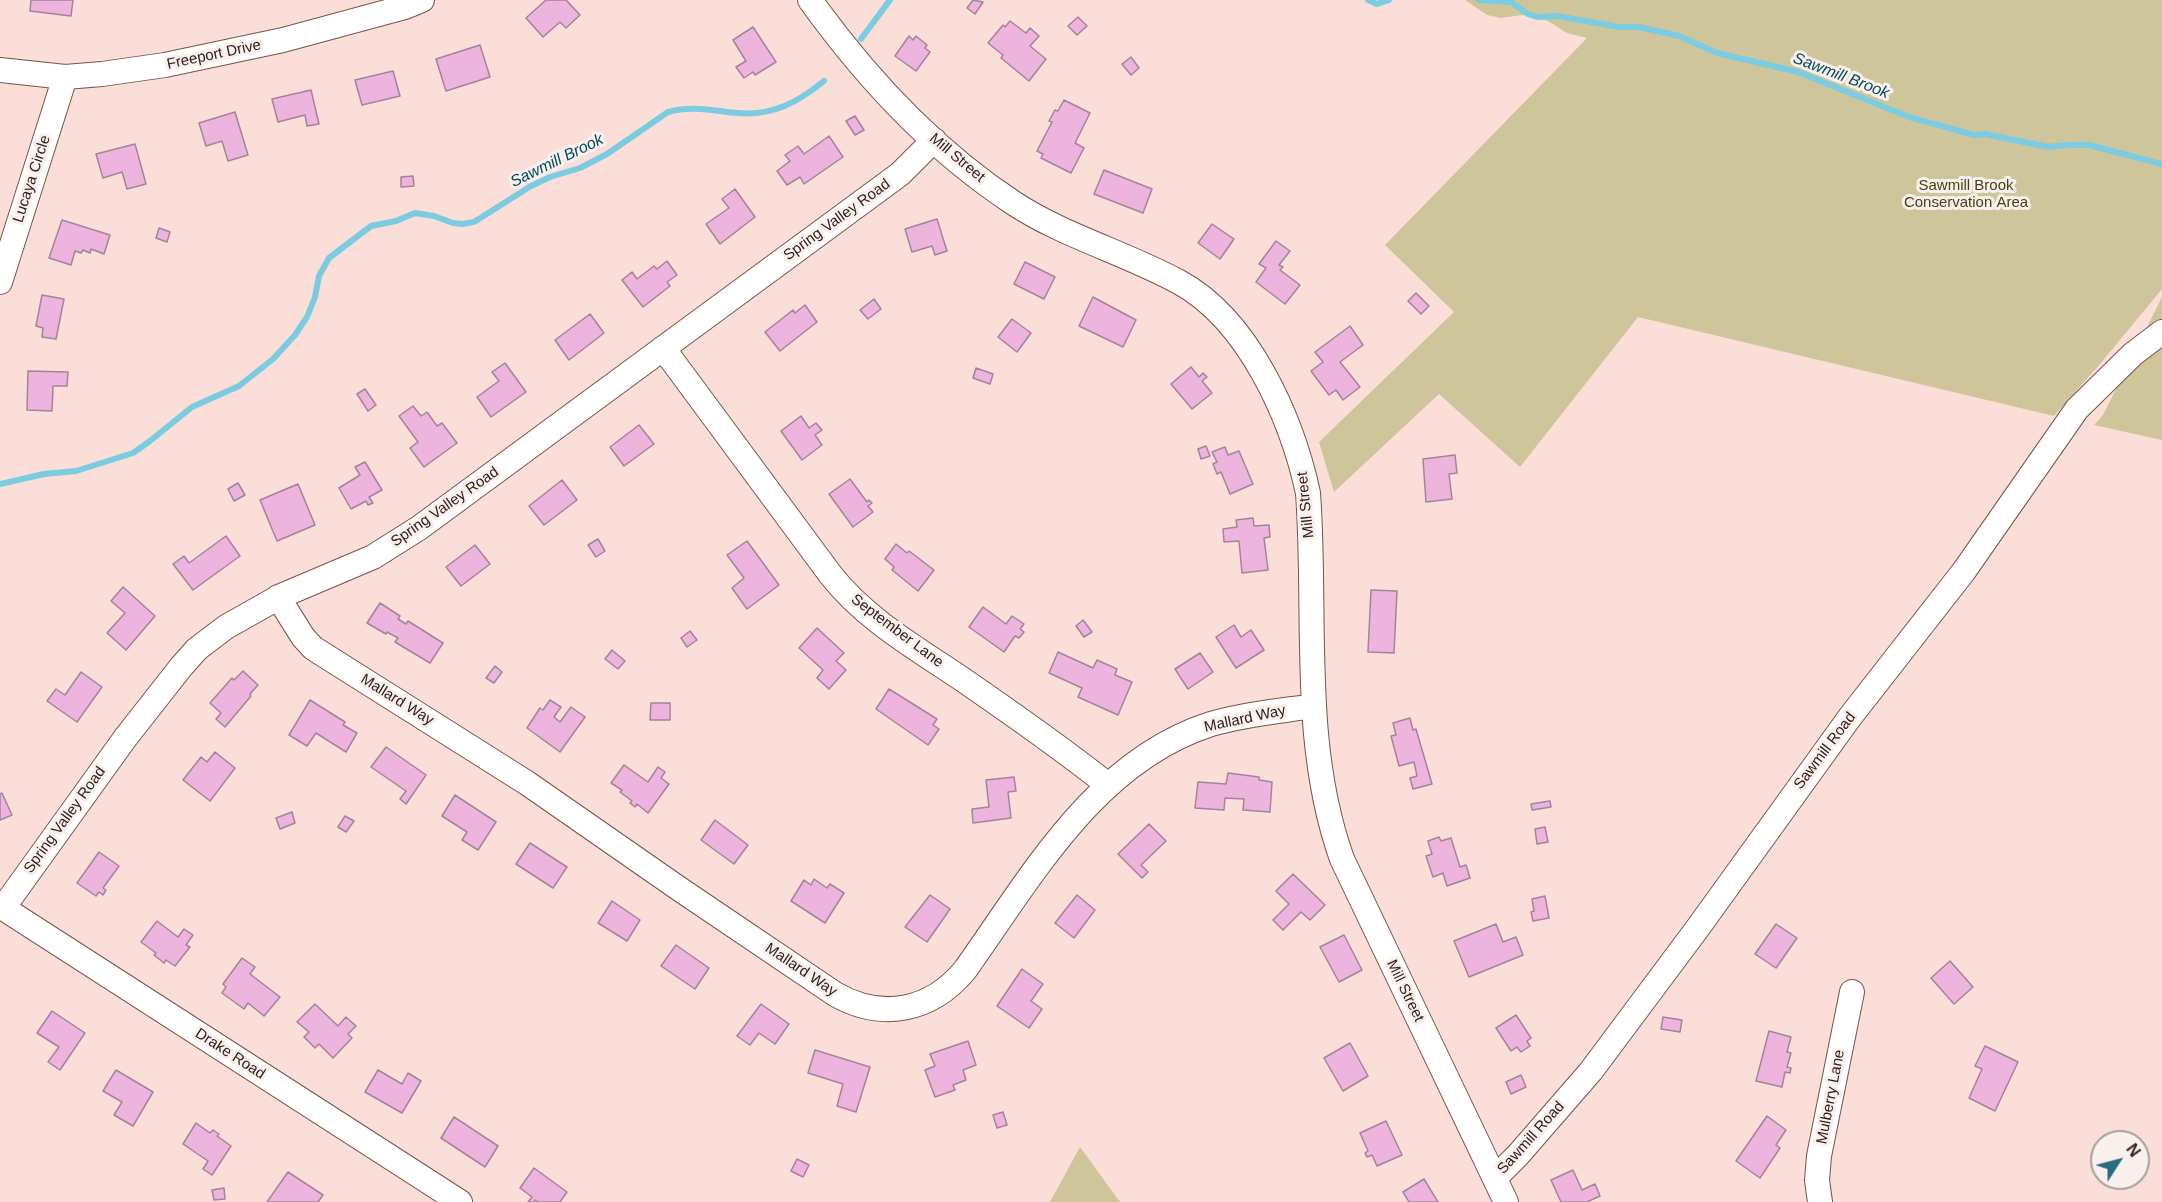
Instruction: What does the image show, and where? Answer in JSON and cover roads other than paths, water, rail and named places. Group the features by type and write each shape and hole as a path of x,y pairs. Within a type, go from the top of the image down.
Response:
{"street":[{"name":"Freeport Drive","path":"0,70 65,76 102,74 165,65 283,40 405,7 422,0"},
{"name":"Mill Street","path":"810,0 867,72 934,140 980,178 1036,216 1192,289 1214,307 1249,352 1272,390 1286,419 1303,469 1308,493 1314,706 1317,756 1325,804 1342,859 1506,1202"},
{"name":"Lucaya Circle","path":"0,282 65,76"},
{"name":"Spring Valley Road","path":"1,907 126,737 197,649 216,634 278,597 373,557 419,528 900,174 934,140"},
{"name":"Sawmill Road","path":"1495,1178 1518,1155 1598,1061 1850,717 1964,571 2077,409 2133,354 2162,332"},
{"name":"September Lane","path":"663,348 830,574 848,595 886,626 1014,715 1108,785"},
{"name":"Mallard Way","path":"278,597 303,637 313,648 527,783 835,994 852,1003 871,1008 910,1007 937,996 952,984 965,970 1070,824 1108,785 1141,759 1202,728 1249,716 1314,706"},
{"name":"Drake Road","path":"1,907 460,1202"},
{"name":"Mulberry Lane","path":"1820,1202 1817,1180 1819,1156 1852,992"}],"waterway":[{"name":"Sawmill Brook","path":"861,39 890,0"},
{"name":"Sawmill Brook","path":"1368,0 1377,4 1389,0"},
{"name":"Sawmill Brook","path":"1479,0 1511,2 1528,14 1537,17 1557,16 1619,27 1639,27 1679,36 1717,53 1798,72 1909,117 1974,135 1985,134 2048,147 2089,145 2162,164"},
{"name":"Sawmill Brook","path":"0,484 44,474 76,471 133,453 192,407 239,386 273,359 295,335 307,317 315,297 319,276 329,258 371,226 396,221 415,213 434,216 453,223 474,222 531,186 550,177 580,168 607,154 668,112 695,109 751,113 774,110 795,101 824,81"}],"park label":[{"name":"Sawmill Brook Conservation Area","path":"1966,194"}]}
